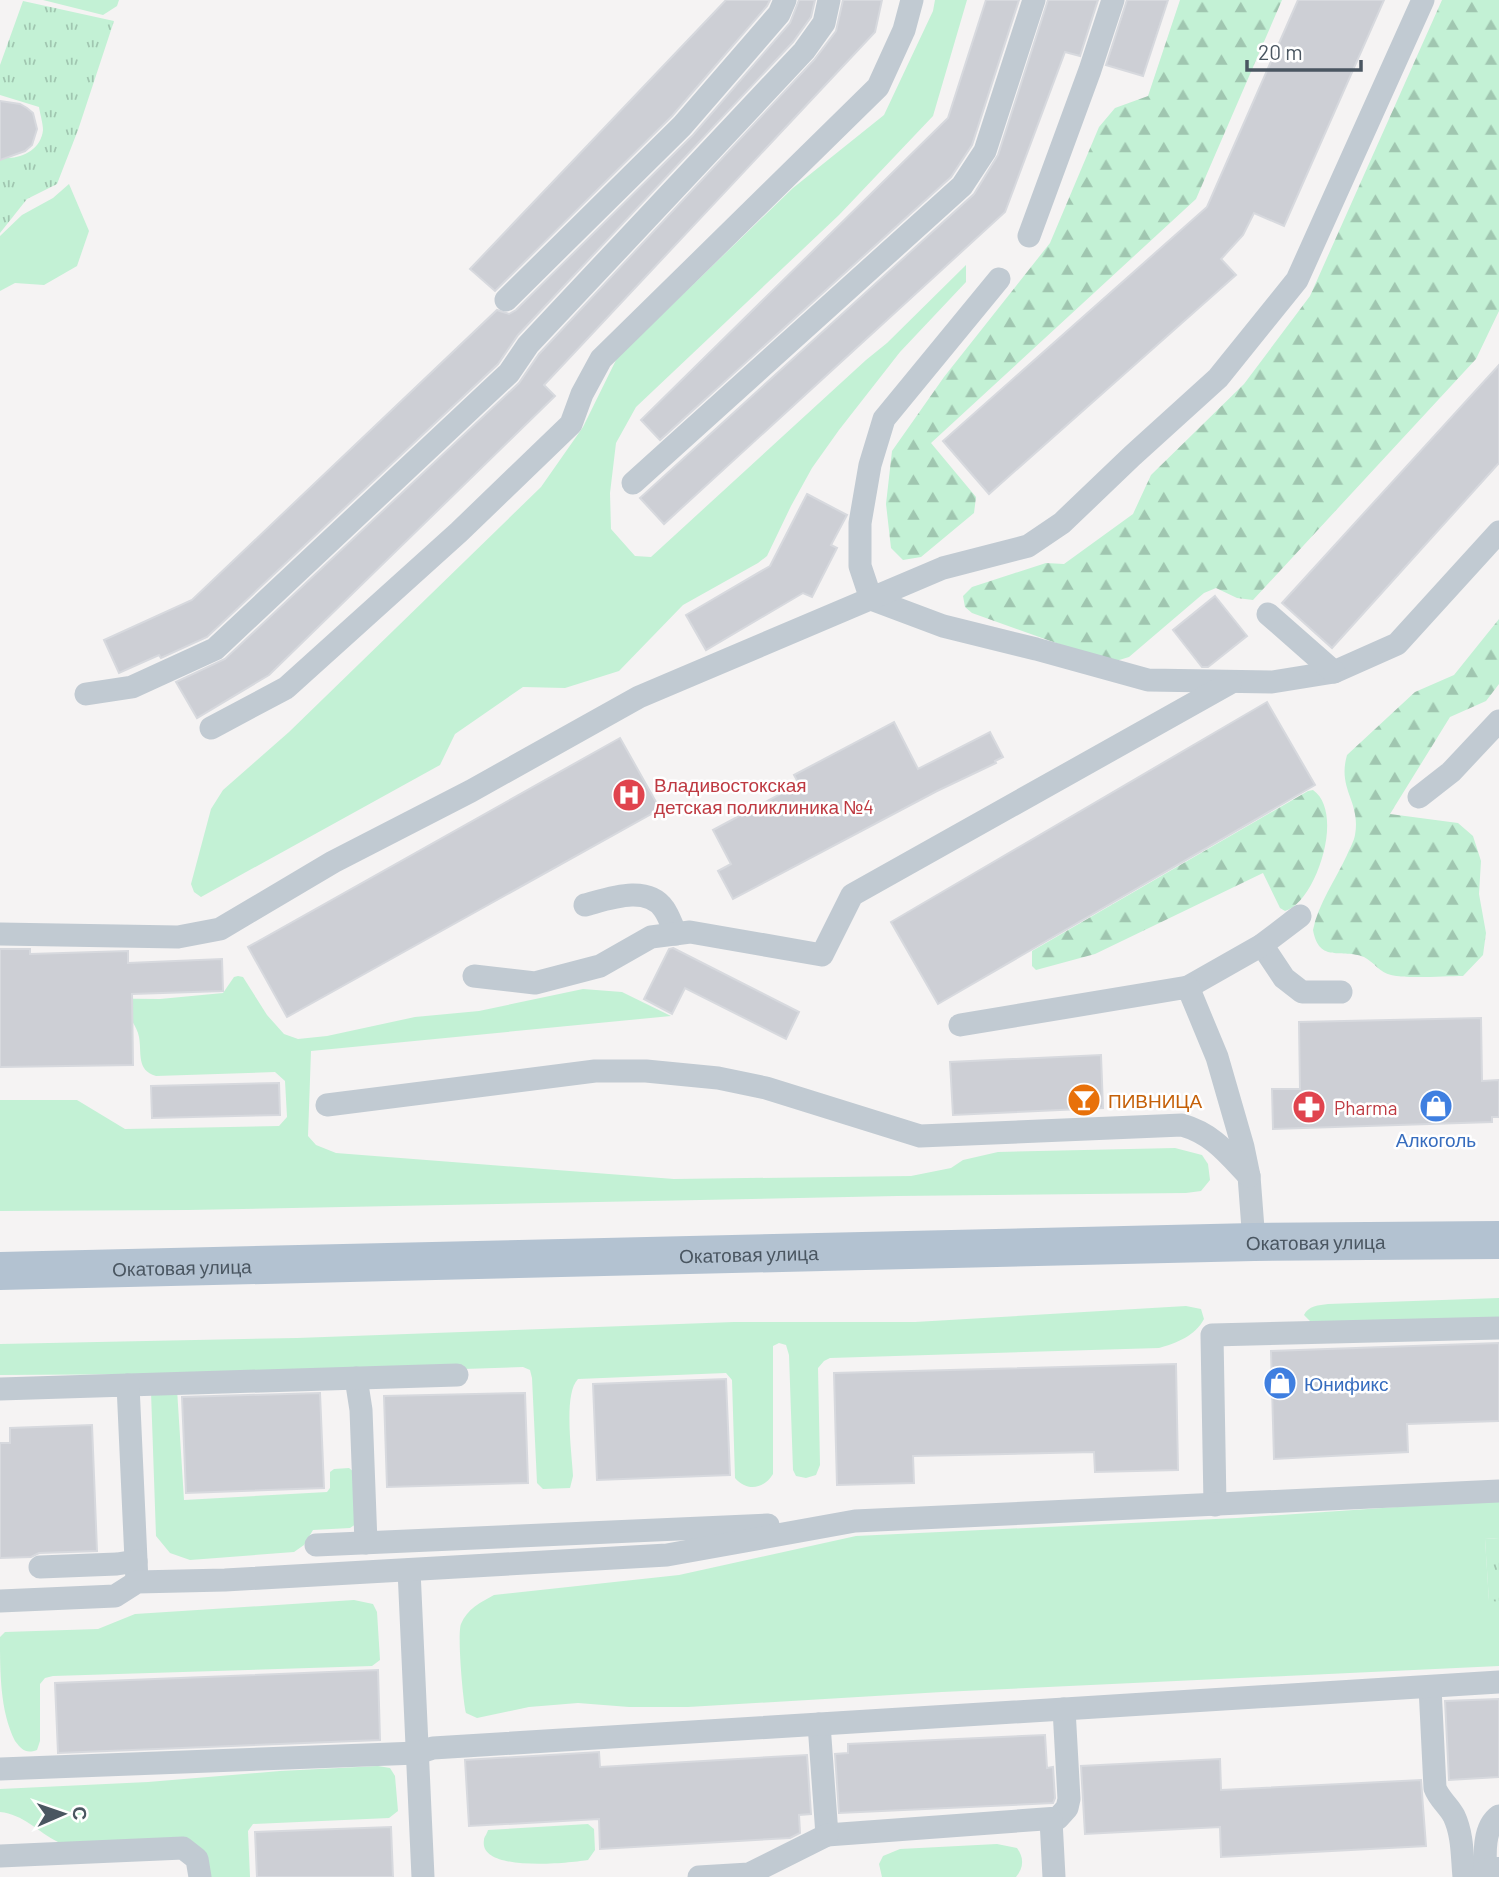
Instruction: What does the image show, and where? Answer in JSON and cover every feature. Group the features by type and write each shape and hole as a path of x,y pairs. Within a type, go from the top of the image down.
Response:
{"main road":[{"name":"Окатовая улица","path":"0,1271 1254,1242 1499,1240"}],"street":[{"path":"1488,1877 1499,1876"}],"lane":[{"path":"506,300 682,126 779,14 785,0"},
{"path":"86,694 132,687 215,649 509,373 528,345 804,51 824,23 829,0"},
{"path":"211,728 286,688 459,533 571,424 582,394 601,359 878,87 904,30 912,0"},
{"path":"634,483 962,186 985,152 1034,0"},
{"path":"1029,236 1113,0"},
{"path":"0,934 178,937 220,929 333,862 471,791 639,697 943,568 1028,546 1062,523 1218,378 1297,280 1423,0"},
{"path":"871,599 860,566 859,523 870,465 884,419 999,278"},
{"path":"871,599 943,626 1148,680 1272,682 1334,672 1397,644 1499,532"},
{"path":"1268,614 1334,672"},
{"path":"474,976 535,983 600,966 651,937 690,932 822,955 852,895 1234,681"},
{"path":"1419,797 1451,772 1499,721"},
{"path":"585,905 641,895 662,906 676,934"},
{"path":"960,1025 1188,987 1262,945 1300,916"},
{"path":"1262,945 1283,978 1302,992 1341,992"},
{"path":"1188,987 1217,1057 1243,1147 1249,1176 1254,1242"},
{"path":"327,1105 594,1071 646,1071 718,1078 766,1088 920,1136 1182,1125 1200,1130 1216,1141 1249,1176"},
{"path":"1215,1505 1213,1335 1499,1328"},
{"path":"0,1389 457,1375"},
{"path":"356,1378 361,1409 366,1543"},
{"path":"0,1601 115,1596 136,1572 128,1385"},
{"path":"316,1545 1499,1491"},
{"path":"40,1567 117,1564 136,1572 225,1580 420,1569 667,1555 855,1521"},
{"path":"423,1877 417,1753 420,1569 429,1541"},
{"path":"0,1769 417,1753 433,1748 1499,1682"},
{"path":"1430,1687 1435,1788 1452,1813 1460,1831 1464,1877"},
{"path":"699,1877 749,1874 827,1835 1051,1820 1063,1814 1069,1799 1064,1709"},
{"path":"819,1724 827,1835"},
{"path":"1488,1877 1485,1858 1489,1827 1499,1816"},
{"path":"1051,1820 1054,1877"},
{"path":"0,1856 183,1848 197,1859 200,1877"}],"green space":[{"path":"43,0 119,0 117,6 103,15"},
{"path":"935,0 967,0 933,116 839,215 636,407 616,443 610,493 611,529 635,556 651,557 887,343 966,265 966,282 900,352 812,468 767,556 683,605 619,671 565,688 523,687 455,734 440,765 201,897 194,892 191,884 211,809 223,790 289,732 541,487 583,427 617,358 793,188 884,115 933,11"},
{"path":"1180,0 1282,0 1196,199 931,443 976,497 974,513 921,557 903,560 891,548 886,504 892,451 944,377 1050,243 1099,127 1115,108 1148,96"},
{"path":"1442,0 1499,0 1499,311 1476,359 1253,600 1237,598 1216,588 1204,593 1129,657 1116,661 1073,649 972,613 965,607 963,596 972,587 1046,563 1064,564 1133,514 1151,475 1244,384 1310,296"},
{"path":"23,1 114,21 57,184 27,199 0,233 0,157 28,153 38,144 43,130 39,107 0,95 0,65"},
{"path":"69,184 89,231 77,266 44,285 15,283 0,291 0,236 22,215 53,198"},
{"path":"1499,619 1499,684 1486,701 1450,717 1390,814 1458,823 1473,836 1481,861 1479,894 1486,933 1483,955 1463,976 1406,977 1387,974 1364,957 1326,951 1316,941 1313,930 1315,920 1355,835 1355,813 1345,777 1347,755 1415,692 1454,675"},
{"path":"1313,790 1323,801 1327,817 1323,856 1307,892 1285,911 1280,908 1263,873 1095,954 1036,970 1032,966 1032,951"},
{"path":"234,977 243,977 267,1015 284,1034 298,1039 327,1036 415,1017 479,1011 583,989 622,992 671,1016 311,1051 308,1136 316,1145 336,1153 674,1179 911,1176 951,1168 963,1160 998,1152 1175,1148 1202,1155 1208,1164 1210,1180 1201,1191 1186,1193 0,1211 0,1100 77,1100 125,1129 279,1126 287,1117 285,1081 275,1072 156,1076 145,1070 141,1060 139,1035 132,1021 61,998 160,999 223,993"},
{"path":"1499,1298 1499,1323 1311,1322 1304,1315 1311,1308 1328,1304"},
{"path":"1186,1306 1201,1309 1204,1319 1196,1330 1185,1338 1159,1348 830,1358 818,1368 820,1465 816,1475 806,1478 796,1476 793,1470 789,1355 786,1345 779,1343 773,1346 773,1474 765,1483 755,1487 745,1485 735,1478 732,1380 726,1373 578,1379 573,1387 570,1410 573,1476 570,1488 543,1489 537,1483 532,1378 530,1370 523,1367 339,1373 0,1375 0,1344 297,1338 734,1322 915,1322"},
{"path":"177,1389 184,1500 327,1492 330,1488 330,1472 334,1469 349,1468 354,1472 356,1524 350,1528 313,1530 304,1545 294,1552 190,1560 170,1553 156,1536 151,1392"},
{"path":"1499,1500 1499,1538 1485,1539 1489,1601 1499,1601 1499,1666 942,1692 688,1707 629,1707 578,1703 529,1707 477,1718 466,1713 460,1653 461,1624 471,1610 494,1595 679,1575 856,1536 1237,1518"},
{"path":"1499,1538 1499,1601 1489,1602 1485,1539"},
{"path":"354,1600 373,1604 377,1612 380,1660 372,1666 53,1676 45,1678 40,1684 40,1741 37,1750 30,1752 22,1749 10,1729 1,1677 0,1637 5,1632 98,1629 135,1614"},
{"path":"378,1766 390,1768 395,1776 398,1811 389,1818 253,1824 248,1831 250,1877 208,1877 197,1851 58,1842 23,1820 0,1812 0,1789"},
{"path":"588,1824 594,1829 595,1850 588,1860 527,1864 495,1857 486,1850 484,1840 488,1830"},
{"path":"997,1844 1017,1848 1022,1866 1016,1877 882,1877 879,1864 883,1856 900,1849"}],"building":[{"path":"726,0 770,0 672,116 495,291 470,269"},
{"path":"799,0 815,0 811,17 793,42 518,335 498,364 207,637 119,673 104,640 192,600 497,310 509,314 516,310 693,135 790,23"},
{"path":"843,0 882,0 875,32 544,385 555,396 269,675 197,718 176,682 225,659 519,383 539,354 814,60 836,31"},
{"path":"986,0 1019,0 972,145 951,177 660,440 641,420 948,118"},
{"path":"1048,0 1098,0 1080,56 1065,52 1005,212 664,524 640,498 974,194 998,155"},
{"path":"1127,0 1168,0 1143,76 1106,65"},
{"path":"1298,0 1384,0 1284,226 1254,213 1243,235 1221,259 1236,275 989,494 943,441 1207,207"},
{"path":"0,101 20,104 27,108 33,113 37,129 32,145 25,151 0,160"},
{"path":"1499,365 1499,463 1332,648 1282,603"},
{"path":"807,494 847,515 831,545 837,548 812,597 803,593 706,650 686,615 770,566"},
{"path":"1215,596 1247,636 1208,667 1202,667 1173,630"},
{"path":"1267,702 1315,785 938,1004 891,922"},
{"path":"894,722 918,769 990,732 1003,757 733,899 718,871 731,864 713,830 799,784 794,775"},
{"path":"620,738 660,809 287,1017 248,947"},
{"path":"673,948 799,1012 786,1039 685,988 672,1014 644,999 669,949"},
{"path":"0,949 30,949 30,954 128,951 128,963 222,959 223,991 132,994 133,1065 0,1067"},
{"path":"1481,1018 1482,1081 1499,1080 1499,1117 1492,1117 1492,1122 1273,1129 1272,1089 1300,1089 1299,1022"},
{"path":"1101,1055 1103,1108 953,1115 950,1062"},
{"path":"279,1083 280,1115 152,1118 151,1086"},
{"path":"1499,1343 1499,1421 1407,1424 1408,1452 1274,1459 1271,1351"},
{"path":"1176,1364 1178,1470 1095,1472 1094,1452 913,1456 914,1483 837,1485 834,1373"},
{"path":"726,1379 730,1475 597,1480 593,1384"},
{"path":"320,1393 324,1488 186,1493 182,1397"},
{"path":"525,1393 528,1483 387,1487 384,1396"},
{"path":"92,1425 97,1551 39,1553 31,1557 0,1558 0,1443 10,1443 10,1428"},
{"path":"378,1670 380,1740 58,1753 55,1683"},
{"path":"1499,1699 1499,1777 1449,1780 1445,1701"},
{"path":"1045,1735 1047,1768 1053,1767 1053,1803 839,1813 835,1754 848,1753 848,1744"},
{"path":"599,1752 600,1767 807,1755 811,1814 799,1815 800,1833 790,1838 600,1849 599,1819 469,1826 465,1760"},
{"path":"1220,1759 1221,1790 1421,1780 1426,1846 1221,1857 1220,1827 1085,1834 1081,1766"},
{"path":"391,1827 393,1877 257,1877 255,1832"}],"place":[{"name":"Владивостокская детская поликлиника №4","path":"629,795"},
{"name":"ПИВНИЦА","path":"1084,1100"},
{"name":"Алкоголь","path":"1436,1106"},
{"name":"Pharma","path":"1309,1107"},
{"name":"Юнификс","path":"1280,1383"}]}
